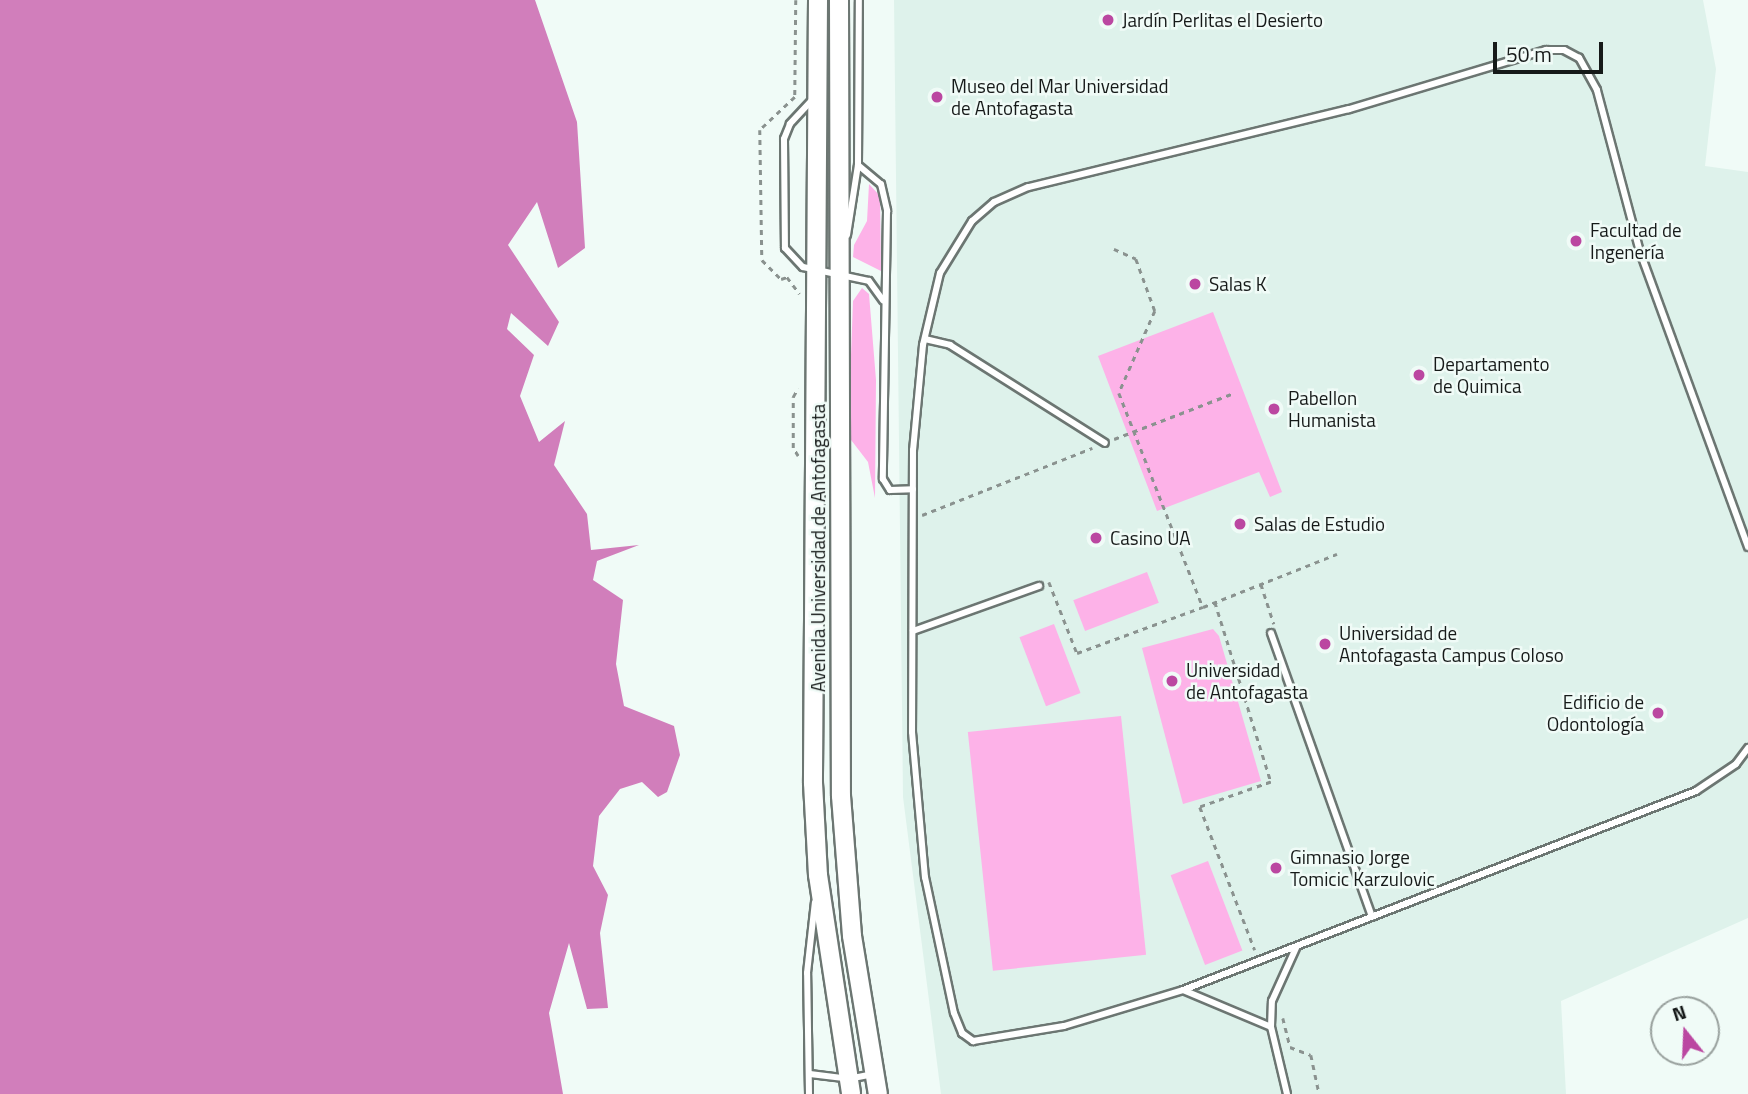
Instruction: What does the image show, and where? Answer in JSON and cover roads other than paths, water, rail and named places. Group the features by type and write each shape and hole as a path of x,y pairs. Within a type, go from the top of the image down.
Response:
{"main road":[{"name":"Avenida Universidad de Antofagasta","path":"818,0 812,712 818,876 847,1089"},
{"name":"Avenida Universidad de Antofagasta","path":"839,0 841,796 852,936 878,1094"}],"lane":[{"path":"838,271 858,165 859,0"},
{"path":"1748,547 1640,251 1597,90 1579,58 1564,50 1546,50 1349,109 1036,185 994,202 954,244 940,274 925,339 913,489 912,732 925,877 962,1033 973,1041 1038,1031 1183,990 1696,791 1735,764 1748,748"},
{"path":"817,95 790,124 784,139 783,232 792,259 817,271 838,271 869,281 884,301"},
{"path":"858,165 884,189 888,283 884,301 883,479 890,490 913,489"},
{"path":"925,339 950,345 1105,443"},
{"path":"913,631 1039,586"},
{"path":"1274,634 1371,917"},
{"path":"809,1094 807,973 818,876"},
{"path":"1287,1094 1271,1027 1278,979 1298,945"},
{"path":"1183,990 1271,1027"},
{"path":"810,1074 847,1089 875,1074"}],"place":[{"name":"Jardín Perlitas el Desierto","path":"1108,20"},
{"name":"Museo del Mar Universidad de Antofagasta","path":"937,97"},
{"name":"Facultad de Ingenería","path":"1576,241"},
{"name":"Salas K","path":"1195,284"},
{"name":"Departamento de Quimica","path":"1419,375"},
{"name":"Pabellon Humanista","path":"1274,409"},
{"name":"Salas de Estudio","path":"1240,524"},
{"name":"Casino UA","path":"1096,538"},
{"name":"Universidad de Antofagasta Campus Coloso","path":"1325,644"},
{"name":"Universidad de Antofagasta","path":"1172,681"},
{"name":"Edificio de Odontología","path":"1658,713"},
{"name":"Gimnasio Jorge Tomicic Karzulovic","path":"1276,868"}]}
